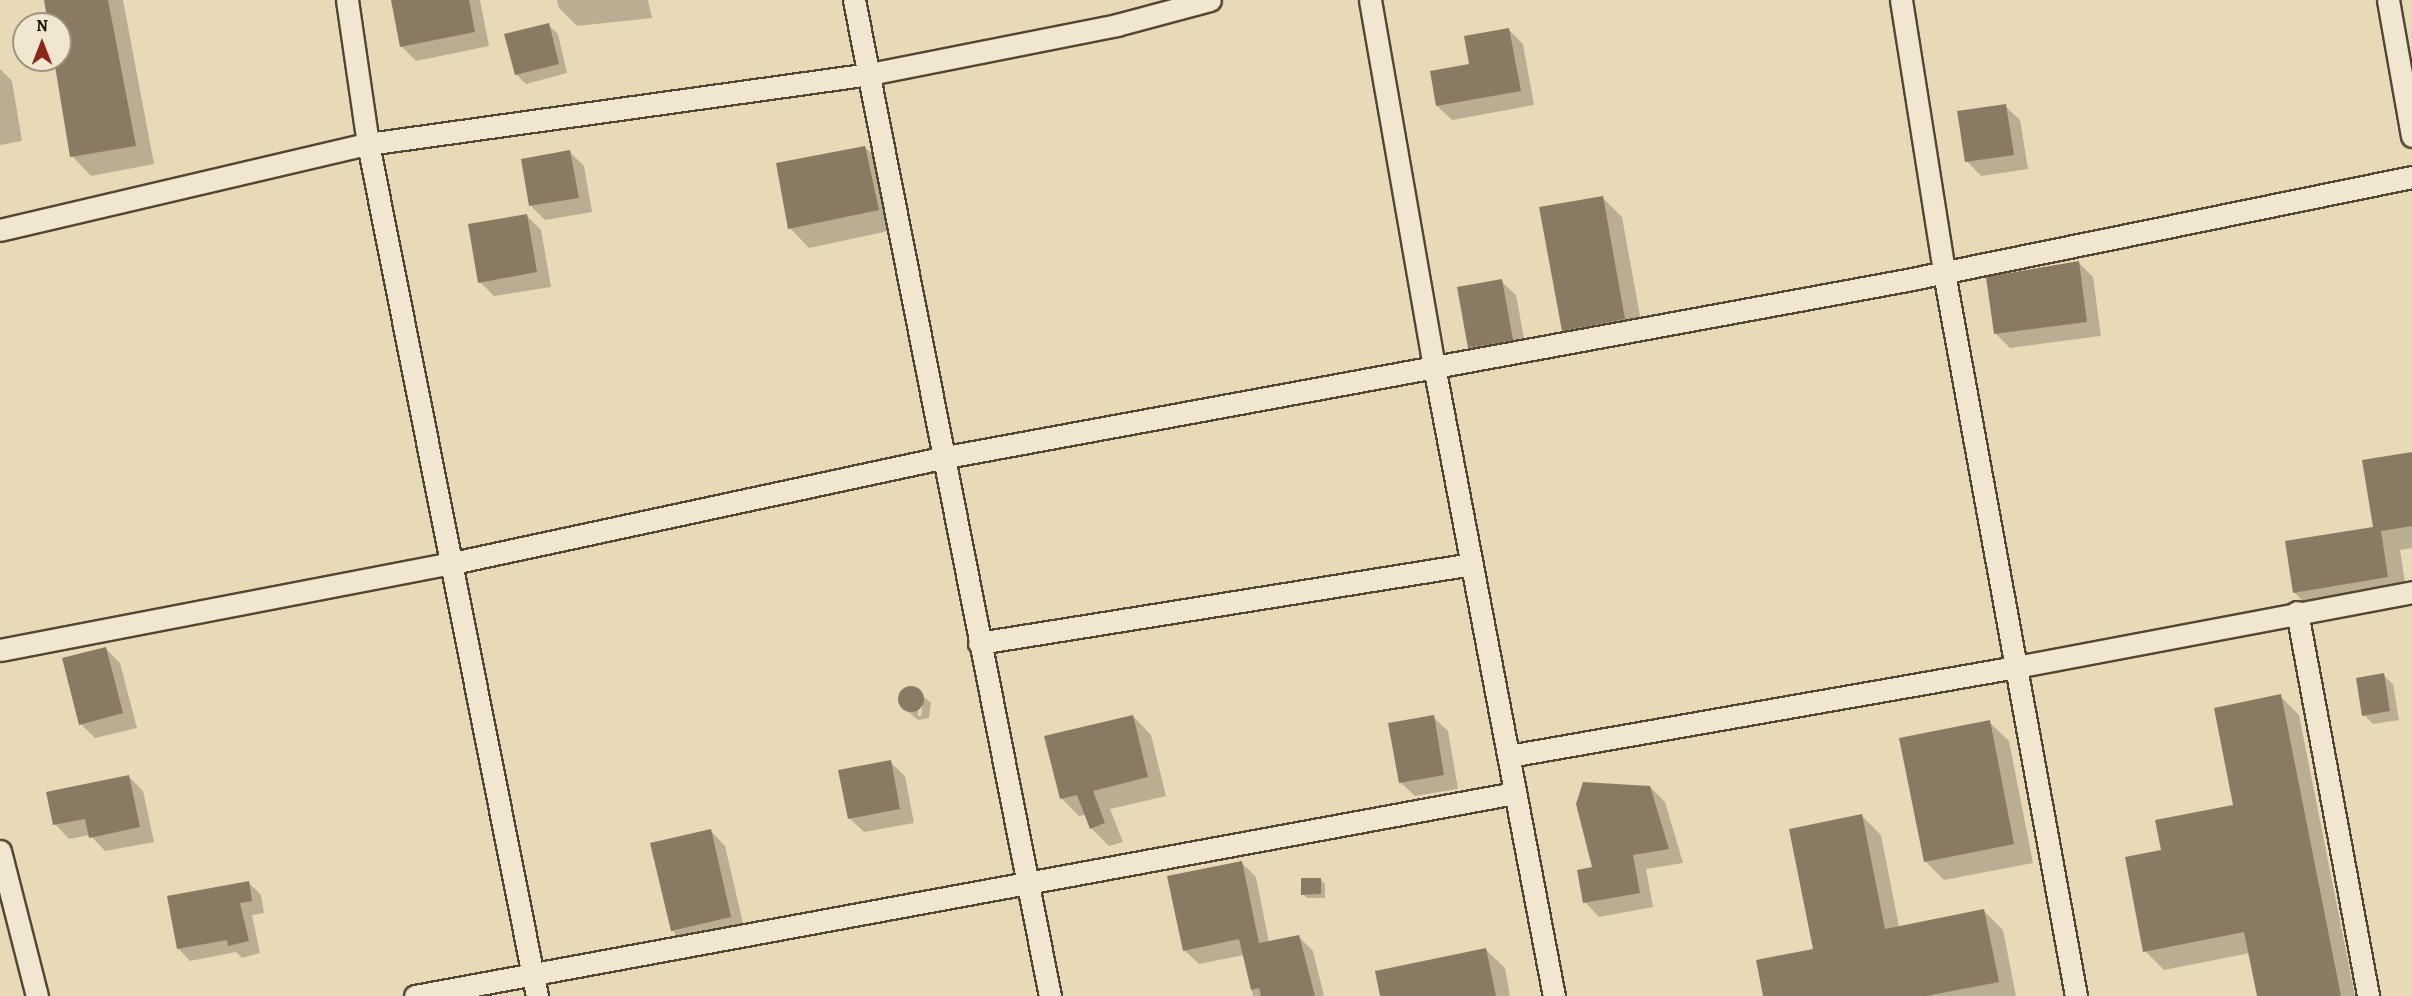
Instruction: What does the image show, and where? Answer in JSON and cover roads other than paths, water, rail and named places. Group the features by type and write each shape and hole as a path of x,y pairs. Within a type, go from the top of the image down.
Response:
{"street":[{"path":"347,0 368,144 448,564 535,986"},
{"path":"854,0 870,74 941,458 1050,996"},
{"path":"0,230 368,144 870,74 1117,25 1210,0"},
{"path":"1370,0 1434,366 1554,996"},
{"path":"1901,0 1944,273 2076,996"},
{"path":"2388,0 2412,136"},
{"path":"0,650 448,564 941,458 1944,273 2412,177"},
{"path":"979,644 1472,564"},
{"path":"1509,756 2016,668 2297,612 2412,592"},
{"path":"2297,612 2368,996"},
{"path":"415,996 535,986 1026,880 1515,793"},
{"path":"0,851 36,996"}]}
